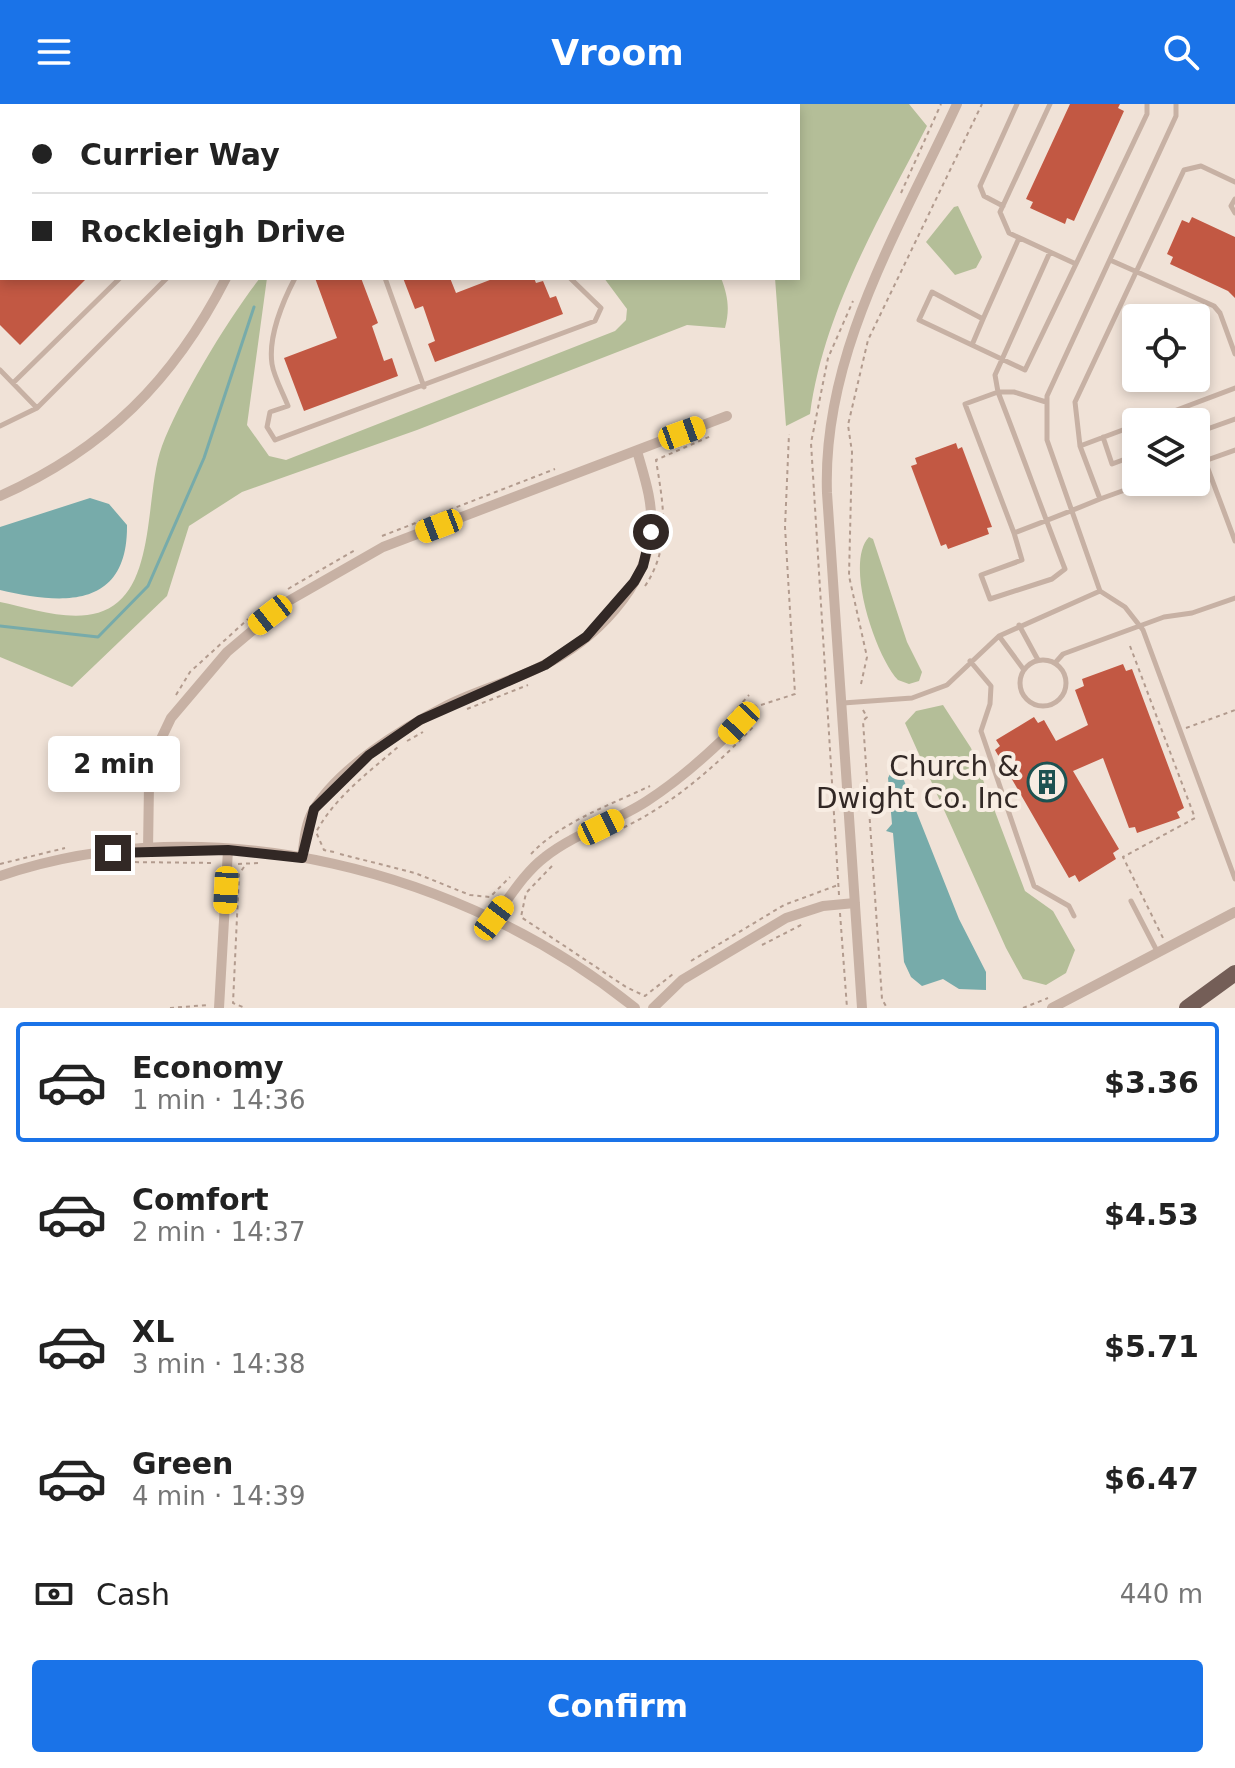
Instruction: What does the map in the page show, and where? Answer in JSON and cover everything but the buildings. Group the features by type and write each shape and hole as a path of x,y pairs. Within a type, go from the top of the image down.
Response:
{"main road":[{"path":"1187,1008 1235,973"}],"street":[{"path":"862,1008 827,470 833,401 852,334 950,105"},
{"path":"0,496 72,458 141,401 201,327 225,280"},
{"path":"148,850 149,784 154,761 171,718 200,679 255,627 316,583 383,547 727,416"},
{"path":"302,858 314,809 369,755 448,705 523,675 566,652 620,601 643,566 651,532 650,497 637,451"},
{"path":"494,918 546,855 616,820 670,785 716,747 753,709"},
{"path":"0,876 77,858 148,850 228,850 302,858 415,886 494,918 559,954 635,1008"},
{"path":"219,1006 228,850"},
{"path":"653,1008 682,980 776,923 810,909 855,903"},
{"path":"1051,1003 1159,954 1235,912"}],"lane":[{"path":"1003,206 984,196 980,186 1017,104"},
{"path":"1050,104 1003,206 1002,224 1019,238 1076,264"},
{"path":"983,319 932,292 919,320 1025,370 1147,114 1147,104"},
{"path":"1176,104 1176,116 1046,402 1047,440 1100,591 1125,607 1140,625 1235,879"},
{"path":"1100,499 1080,446 1075,402 1184,170 1201,166 1235,182"},
{"path":"1235,199 1231,206 1235,213"},
{"path":"972,345 1019,238"},
{"path":"1046,402 1014,392 998,392 965,404 1022,560 981,575 990,599 1052,579 1065,569 998,392 995,375 1050,252"},
{"path":"1110,260 1214,306 1220,313 1235,354"},
{"path":"13,383 118,280"},
{"path":"0,418 3,425 37,408 165,280"},
{"path":"294,280 286,295 273,344 272,364 288,406 270,412 267,427 275,440 595,321 601,308 572,280"},
{"path":"386,280 424,387"},
{"path":"0,370 37,408"},
{"path":"1182,408 1235,388"},
{"path":"1210,428 1235,419"},
{"path":"1080,446 1122,430"},
{"path":"1103,437 1112,464 1122,460"},
{"path":"1210,459 1235,450"},
{"path":"1210,474 1235,541"},
{"path":"1014,533 1122,491"},
{"path":"842,703 912,698 947,685 999,636 1100,591"},
{"path":"1055,663 1063,654 1140,625 1235,598"},
{"path":"1019,625 1038,660"},
{"path":"999,636 1024,670 1022,692 1033,703 1048,705 1064,690 1064,675 1055,663 1038,660 1024,670"},
{"path":"970,661 991,686 990,704 981,731 983,742 1034,886 1069,906 1074,916"},
{"path":"1131,901 1159,954"}],"path":[{"path":"861,684 867,657 849,576 852,452 848,425 868,340 982,104"},
{"path":"901,195 950,105"},
{"path":"847,1008 811,443 828,358 858,290"},
{"path":"753,709 795,694 785,527 789,434"},
{"path":"638,594 662,549 665,508 656,460 711,436"},
{"path":"380,536 562,467"},
{"path":"287,589 367,544"},
{"path":"174,697 190,672 253,616"},
{"path":"1130,646 1195,818 1123,857 1164,938 1153,943"},
{"path":"462,711 536,681"},
{"path":"732,715 749,695"},
{"path":"863,710 867,717 863,721 882,999 887,1008"},
{"path":"1185,729 1235,710"},
{"path":"607,834 634,824 719,764 753,727"},
{"path":"425,730 400,746 335,801 316,832 324,850 415,873 470,895 490,897 511,876"},
{"path":"1164,736 1174,733"},
{"path":"532,854 542,843 588,815 655,784"},
{"path":"94,844 135,838 138,830"},
{"path":"0,864 78,846"},
{"path":"558,860 526,893 521,917 626,987 645,996 657,983 784,905 839,885"},
{"path":"122,862 227,862 245,866 263,861"},
{"path":"245,866 239,874 233,992 233,1003 245,1008"},
{"path":"830,916 840,921"},
{"path":"759,947 810,921"},
{"path":"1023,1008 1051,1003"},
{"path":"170,1008 219,1006"}],"green space":[{"path":"800,104 909,104 927,126 873,230 841,301 817,376 810,414 786,426 775,280 800,280"},
{"path":"958,206 982,257 976,268 955,275 926,242"},
{"path":"259,280 267,280 247,425 269,456 286,460 615,331 626,320 627,309 605,280 722,280 727,297 725,328 687,325 417,430 242,492 189,526 167,596 72,687 0,657 0,602 76,616 105,610 118,602 130,588 144,550 162,446 180,406 234,314"},
{"path":"869,537 873,539 907,642 922,672 919,681 909,684 898,680 889,668 873,632 861,588 860,567 862,550"},
{"path":"943,705 971,748 1025,891 1053,911 1075,950 1066,973 1046,985 1023,979 1006,948 905,723 916,711"}],"water":[{"path":"90,498 109,504 127,525 124,553 116,573 103,587 86,595 67,598 45,598 0,590 0,527"},
{"path":"894,766 903,778 959,919 986,972 986,990 959,989 943,979 922,986 911,977 904,962 893,833 886,831 892,824 888,778"}],"waterway":[{"path":"0,626 98,637 148,586 204,458 254,307"}],"place":[{"name":"Church & Dwight Co. Inc","path":"1047,782"}],"route":[{"path":"113,853 228,850 302,858 309,819 314,809 369,755 420,720 477,692 545,665 586,637 634,582 643,566 651,532"}]}
